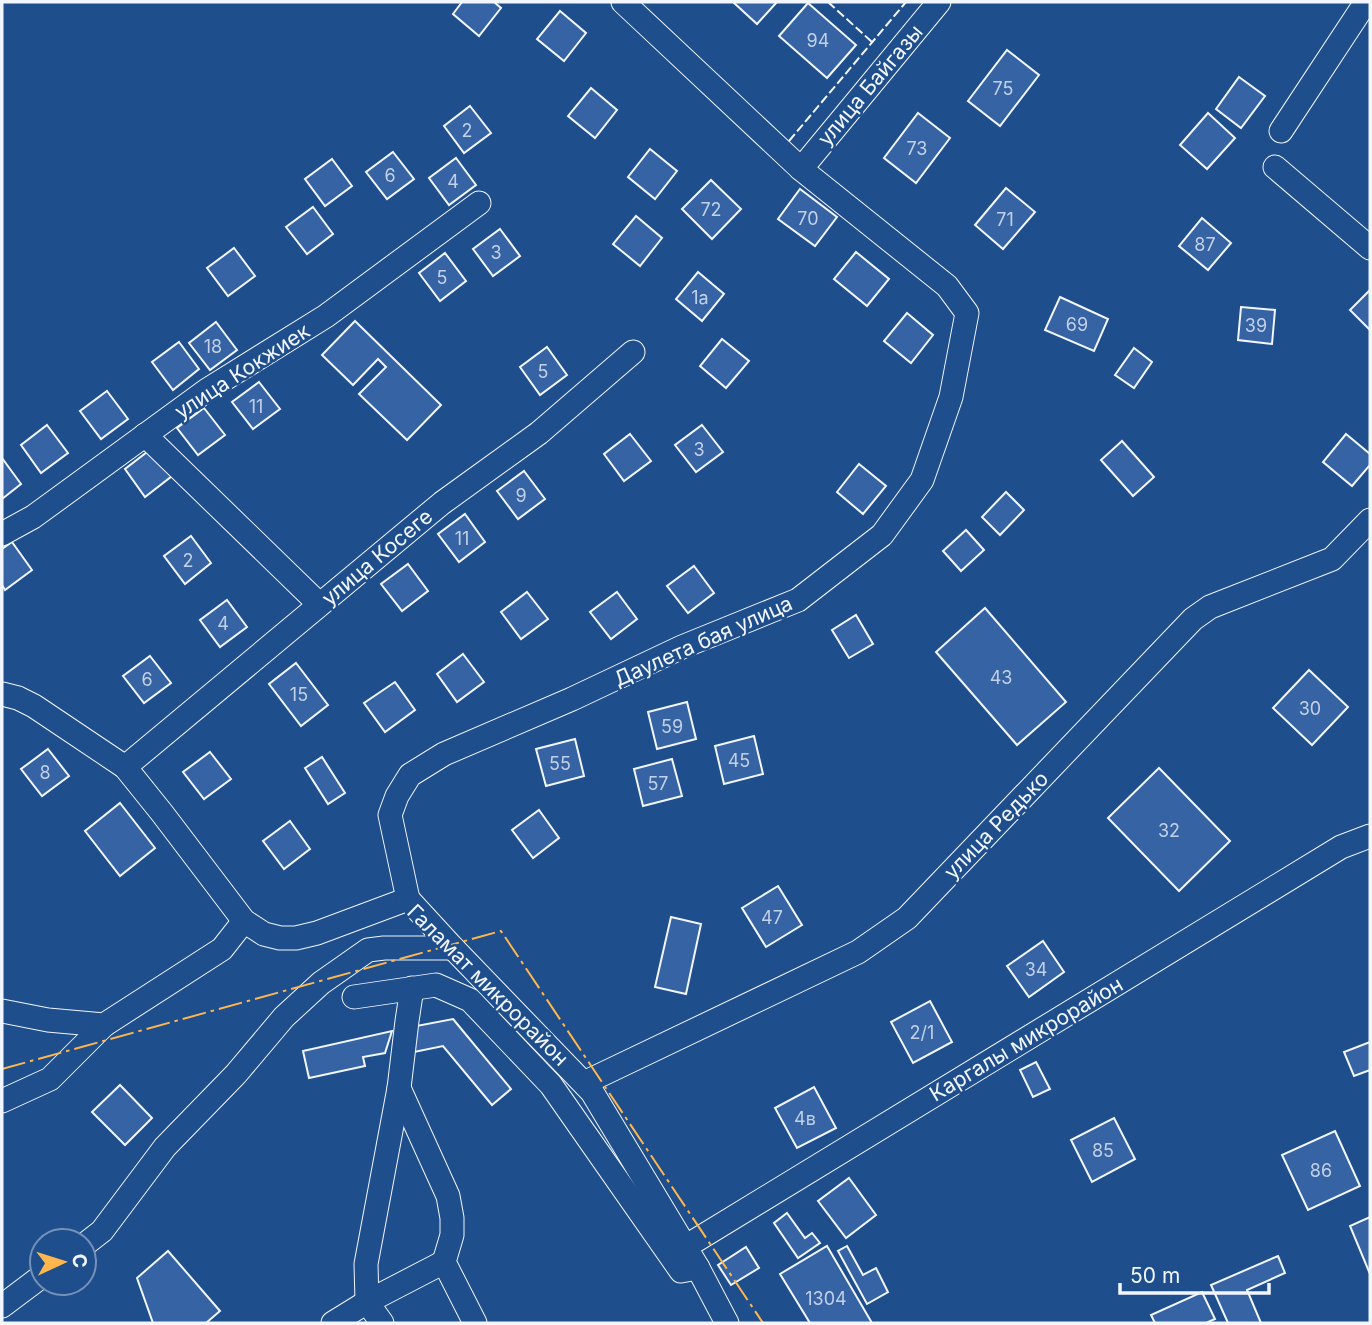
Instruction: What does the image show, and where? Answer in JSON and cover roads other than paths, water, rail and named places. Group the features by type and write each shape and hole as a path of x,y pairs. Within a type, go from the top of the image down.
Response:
{"street":[{"name":"Даулета бая улица","path":"408,899 390,815 397,796 410,775 444,754 572,699 682,647 798,600 881,535 922,480 951,397 967,313 947,286 801,169 622,2"},
{"name":"улица Байгазы","path":"801,169 939,2"},
{"path":"1281,131 1366,2"},
{"path":"1275,167 1370,248"},
{"name":"улица Кокжиек","path":"2,534 33,517 207,390 327,316 479,203"},
{"name":"улица Косеге","path":"125,767 442,503 539,433 633,352"},
{"path":"145,435 319,604"},
{"name":"улица Редько","path":"584,1083 858,952 907,918 1193,619 1210,607 1332,559 1370,520"},
{"name":"Галамат микрорайон","path":"2,694 34,706 125,767 244,921 264,934 296,938 317,933 408,899 592,1092 698,1268 727,1323"},
{"name":"Каргалы микрорайон","path":"685,1247 1341,848 1370,836"},
{"path":"2,1101 50,1079 104,1025 222,949 244,921"},
{"path":"98,1234 165,1147 236,1074 284,1017 321,983 368,950 453,948"},
{"path":"354,997 436,985 470,1000 551,1086 681,1271 698,1268"},
{"path":"382,1323 367,1302 366,1264 399,1088 412,988"},
{"path":"2,1011 48,1020 104,1025"},
{"path":"399,1088 448,1196 452,1235 444,1262 475,1323"},
{"path":"333,1323 444,1262"},
{"path":"2,1306 28,1286"}]}
